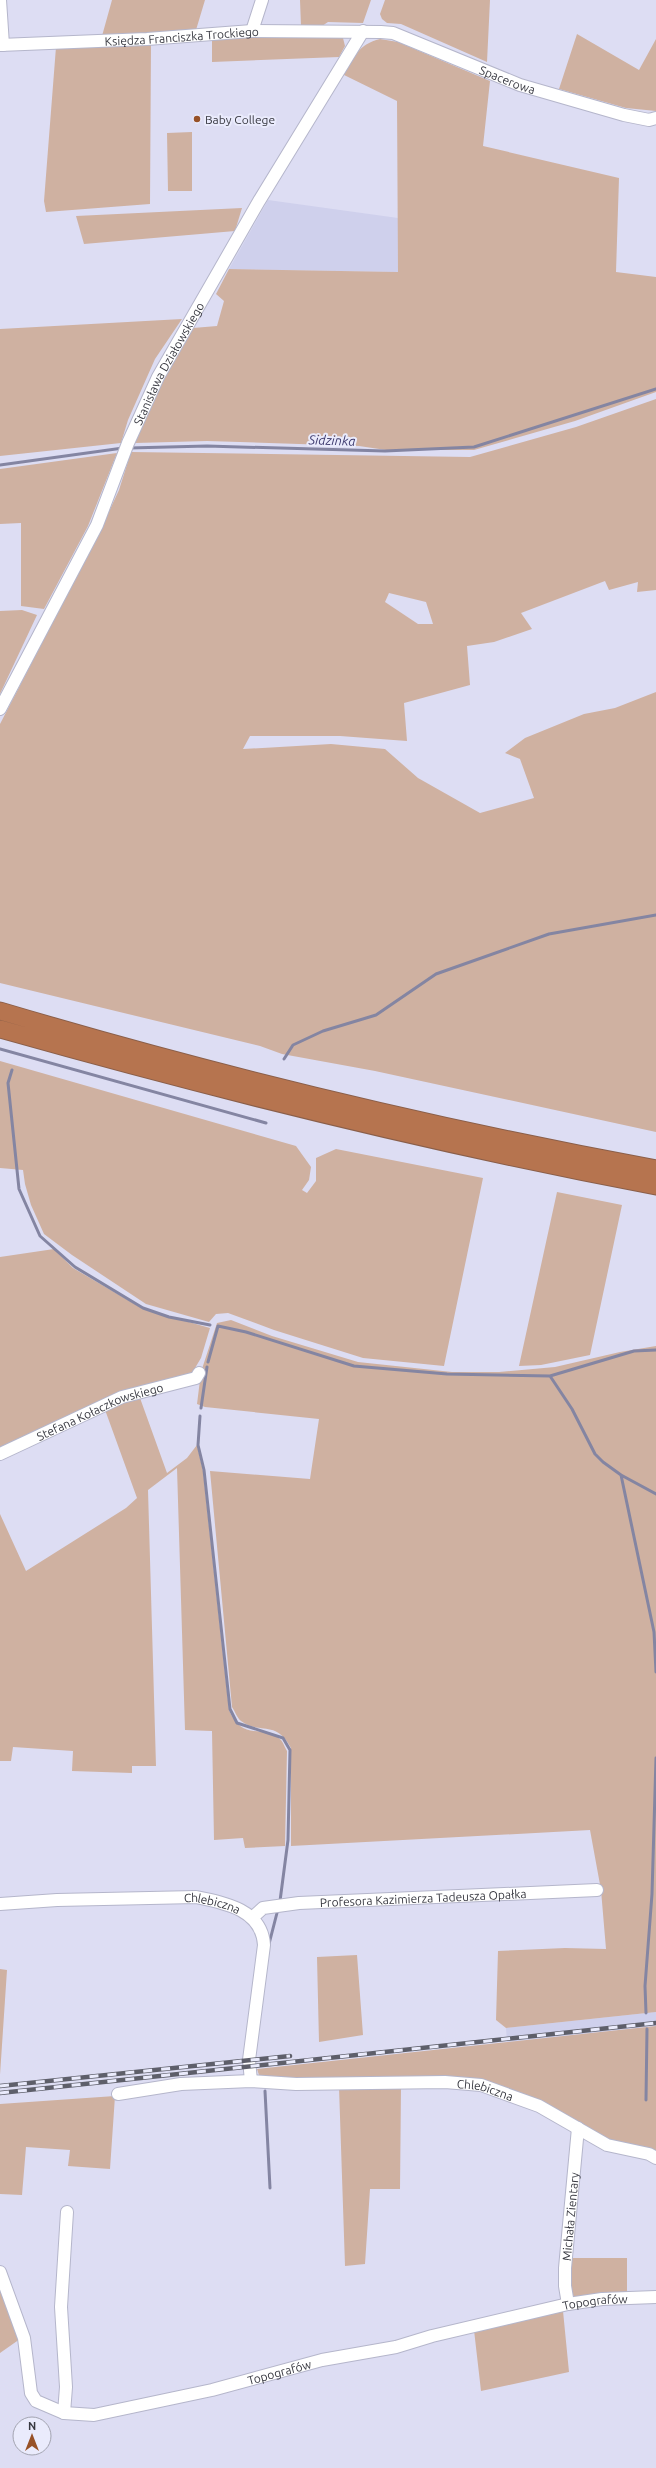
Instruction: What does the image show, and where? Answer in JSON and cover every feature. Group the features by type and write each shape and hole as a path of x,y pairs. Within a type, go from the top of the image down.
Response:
{"highway":[{"path":"0,1011 106,1042 319,1097 474,1132 656,1169"},
{"path":"0,1029 167,1075 338,1118 470,1148 656,1186"}],"street":[{"path":"0,0 2,45"},
{"path":"252,31 262,0"},
{"name":"Księdza Franciszka Trockiego","path":"2,45 147,39 252,31 363,31"},
{"name":"Spacerowa","path":"363,31 393,34 493,76 548,94 636,118 656,118"},
{"name":"Stanisława Działowskiego","path":"0,709 97,525 126,447 145,402 174,348 259,202 363,31"},
{"name":"Stefana Kołaczkowskiego","path":"0,1454 122,1397 196,1378 199,1373"},
{"name":"Profesora Kazimierza Tadeusza Opałka","path":"253,1917 262,1908 299,1903 597,1890"},
{"name":"Chlebiczna","path":"0,1904 64,1900 196,1897 217,1902 253,1917 263,1934 264,1945 249,2060 251,2081"},
{"name":"Chlebiczna","path":"118,2094 181,2084 251,2081 296,2084 445,2082 481,2085 539,2106 607,2145 649,2154 656,2158"},
{"name":"Michała Zientary","path":"568,2304 565,2286 565,2268 578,2128"},
{"path":"64,2413 66,2387 61,2307 67,2212"},
{"name":"Topografów","path":"0,2272 24,2338 31,2393 36,2401 64,2413 94,2415 169,2399 322,2360 396,2348 432,2336 568,2304 602,2299 656,2297"}],"shaded area":[{"path":"112,0 205,0 196,30 102,36"},
{"path":"300,0 371,0 363,23 328,22 322,26 301,26"},
{"path":"385,0 490,0 487,62 401,24 387,23 382,19 380,14"},
{"path":"577,34 639,70 656,39 656,111 626,108 559,89"},
{"path":"334,35 343,38 345,46 339,57 212,62 212,37"},
{"path":"380,39 398,42 490,81 483,146 619,178 616,272 656,277 656,392 575,421 474,450 386,450 359,446 207,441 135,443 145,410 158,382 193,328 217,326 224,301 216,294 229,269 398,272 397,101 342,74 357,52 367,44"},
{"path":"151,43 150,204 46,212 44,201 56,47"},
{"path":"192,132 192,191 168,191 167,133"},
{"path":"268,200 398,218 398,272 229,269"},
{"path":"242,208 235,231 84,244 76,216"},
{"path":"182,319 155,359 128,420 121,443 0,456 0,329"},
{"path":"656,399 656,590 637,592 638,582 609,590 605,581 521,613 532,629 494,642 467,646 470,685 404,703 407,741 340,736 250,736 243,749 331,744 385,749 418,778 480,813 534,798 520,759 505,753 525,738 584,714 615,708 656,692 656,1132 375,1071 282,1054 260,1046 0,983 0,724 100,531 119,490 131,452 470,457 576,427","holes":["389,593 426,602 433,624 418,624 385,602"]},
{"path":"117,453 88,526 44,609 21,606 21,523 0,524 0,469"},
{"path":"22,610 37,615 0,694 0,611"},
{"path":"0,1061 296,1146 311,1167 309,1180 302,1190 307,1193 316,1181 316,1158 336,1149 483,1178 444,1366 363,1358 274,1330 228,1313 216,1314 209,1322 146,1304 72,1255 44,1234 31,1205 23,1170 0,1168"},
{"path":"557,1192 622,1205 590,1355 541,1365 519,1366"},
{"path":"54,1249 73,1268 143,1309 210,1328 201,1358 192,1373 0,1449 0,1257"},
{"path":"231,1320 272,1336 358,1362 452,1372 499,1372 555,1367 620,1352 656,1346 656,2012 506,2028 496,2020 498,1951 565,1948 606,1949 601,1890 590,1830 291,1846 291,1748 285,1739 273,1730 254,1727 241,1721 232,1707 210,1471 310,1479 319,1419 205,1407 197,1404 201,1372 217,1323"},
{"path":"140,1398 167,1473 187,1458 197,1445 203,1471 229,1710 240,1726 247,1730 274,1735 282,1741 287,1751 285,1846 245,1848 243,1838 214,1840 212,1731 185,1730 177,1468 148,1490 156,1766 132,1766 132,1773 72,1771 73,1751 13,1747 11,1761 0,1761 0,1514 26,1571 126,1508 137,1498 104,1407"},
{"path":"357,1955 363,2035 319,2042 317,1957"},
{"path":"0,1969 7,1970 0,2075"},
{"path":"656,2012 656,2026 507,2042 506,2028"},
{"path":"656,2026 656,2154 607,2142 508,2090 260,2078 257,2069"},
{"path":"401,2086 400,2189 370,2189 365,2264 345,2266 339,2087"},
{"path":"115,2096 110,2169 68,2166 70,2150 26,2147 22,2195 0,2194 0,2104"},
{"path":"570,2258 627,2258 627,2292 575,2298 570,2291"},
{"path":"0,2284 20,2339 0,2353"},
{"path":"563,2311 569,2372 481,2391 474,2330"}],"waterway":[{"name":"Sidzinka","path":"129,448 207,446 385,451 474,447 656,389"},
{"name":"Sidzinka","path":"0,465 123,448"},
{"path":"284,1059 293,1045 323,1031 376,1015 436,974 549,934 656,915"},
{"path":"0,1049 266,1123"},
{"path":"12,1070 8,1083 19,1189 40,1236 75,1267 143,1308 169,1317 210,1325"},
{"path":"208,1362 218,1326 246,1332 354,1366 447,1374 550,1376 634,1351 656,1350"},
{"path":"201,1408 207,1367"},
{"path":"550,1376 572,1409 595,1454 621,1475 656,1494"},
{"path":"200,1416 198,1445 204,1470 230,1709 237,1723 283,1738 290,1750 288,1840 280,1901"},
{"path":"621,1475 654,1632 656,1672"},
{"path":"646,2013 645,1986 652,1894 656,1758"},
{"path":"269,1944 278,1909"},
{"path":"646,2100 647,2029"},
{"path":"265,2091 270,2188"}],"railway":[{"path":"0,2093 656,2023"},
{"path":"0,2086 290,2056"}],"place":[{"name":"Baby College","path":"197,119"}]}
